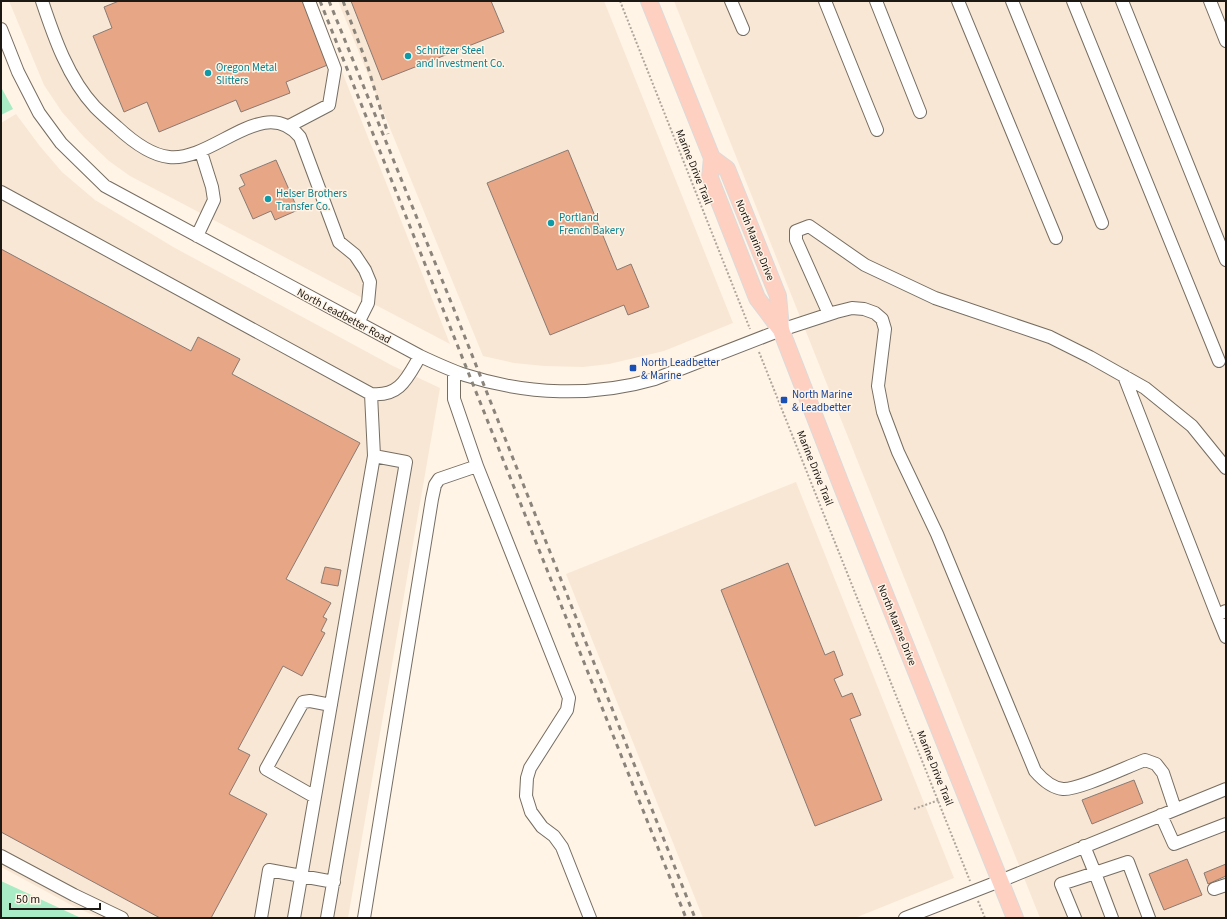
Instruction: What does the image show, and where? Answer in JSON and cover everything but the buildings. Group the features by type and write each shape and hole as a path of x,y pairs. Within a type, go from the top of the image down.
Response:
{"main road":[{"name":"North Marine Drive","path":"649,1 712,158 727,169 778,296 781,330 1015,918"}],"street":[{"path":"42,1 51,28 70,70 94,106 130,139 156,154 171,157 201,152 256,124 282,122 300,136 339,242 355,255 366,270 370,282 368,303 358,323"},
{"path":"289,126 329,105 335,69 309,1"},
{"path":"732,1 743,29"},
{"path":"825,1 877,130"},
{"path":"876,1 920,112"},
{"path":"958,1 1056,238"},
{"path":"1012,1 1102,222"},
{"path":"1074,1 1218,361"},
{"path":"1122,1 1226,260"},
{"path":"1210,1 1226,41"},
{"name":"North Leadbetter Road","path":"1,29 18,72 39,113 62,143 105,186 420,356 454,371 501,385 522,389 542,391 604,390 634,385 655,379 781,330 829,314 852,308 875,313 882,319 885,329 878,386 883,412 898,452 940,540 1036,770 1043,780 1054,787 1063,789 1076,787 1145,760 1156,764 1163,773 1175,809"},
{"path":"197,236 214,200 212,187 201,152"},
{"path":"1,192 372,394 387,394 397,389 404,382 420,356"},
{"path":"829,314 796,240 796,230 809,226 865,265 935,298 1050,337 1124,376 1145,388 1192,426 1226,468"},
{"path":"454,371 454,399 478,466 568,698 567,710 530,768 527,778 526,796 531,812 562,847 590,918"},
{"path":"1124,376 1222,613 1226,637"},
{"path":"294,918 374,456 372,394"},
{"path":"327,918 406,462 374,456"},
{"path":"364,918 432,499 439,479 478,466"},
{"path":"315,797 266,769 303,702 310,701 331,704"},
{"path":"905,918 1226,789"},
{"path":"1161,815 1174,844 1226,824"},
{"path":"1084,846 1112,918"},
{"path":"1,856 74,895 122,918"},
{"path":"1075,918 1061,884 1128,862 1149,918"},
{"path":"260,918 269,870 334,882"},
{"path":"1214,889 1226,885"}],"path":[{"name":"Marine Drive Trail","path":"620,1 754,341 985,918"},
{"path":"914,810 939,800"}],"shaded area":[{"path":"9,1 314,1 450,344 130,176 109,161 84,137 62,112 44,85"},
{"path":"338,1 604,1 733,323 664,351 609,364 583,367 544,366 514,363 483,356"},
{"path":"674,1 1226,1 1226,918 1040,918"},
{"path":"16,114 39,145 62,172 95,200 175,248 393,366 440,388 348,918 100,918 73,906 1,867 1,123"},
{"path":"796,482 954,878 855,918 703,918 566,574"}],"green space":[{"path":"1,87 13,109 1,115"},
{"path":"1,881 81,918 1,918"}],"railway":[{"path":"320,1 686,918"},
{"path":"329,1 453,307 695,918"},
{"path":"343,1 367,64 388,134"}],"place":[{"name":"Schnitzer Steel and Investment Co.","path":"408,56"},
{"name":"Oregon Metal Slitters","path":"208,73"},
{"name":"Helser Brothers Transfer Co.","path":"268,199"},
{"name":"Portland French Bakery","path":"551,223"},
{"name":"North Leadbetter & Marine","path":"633,368"},
{"name":"North Marine & Leadbetter","path":"784,400"}]}
